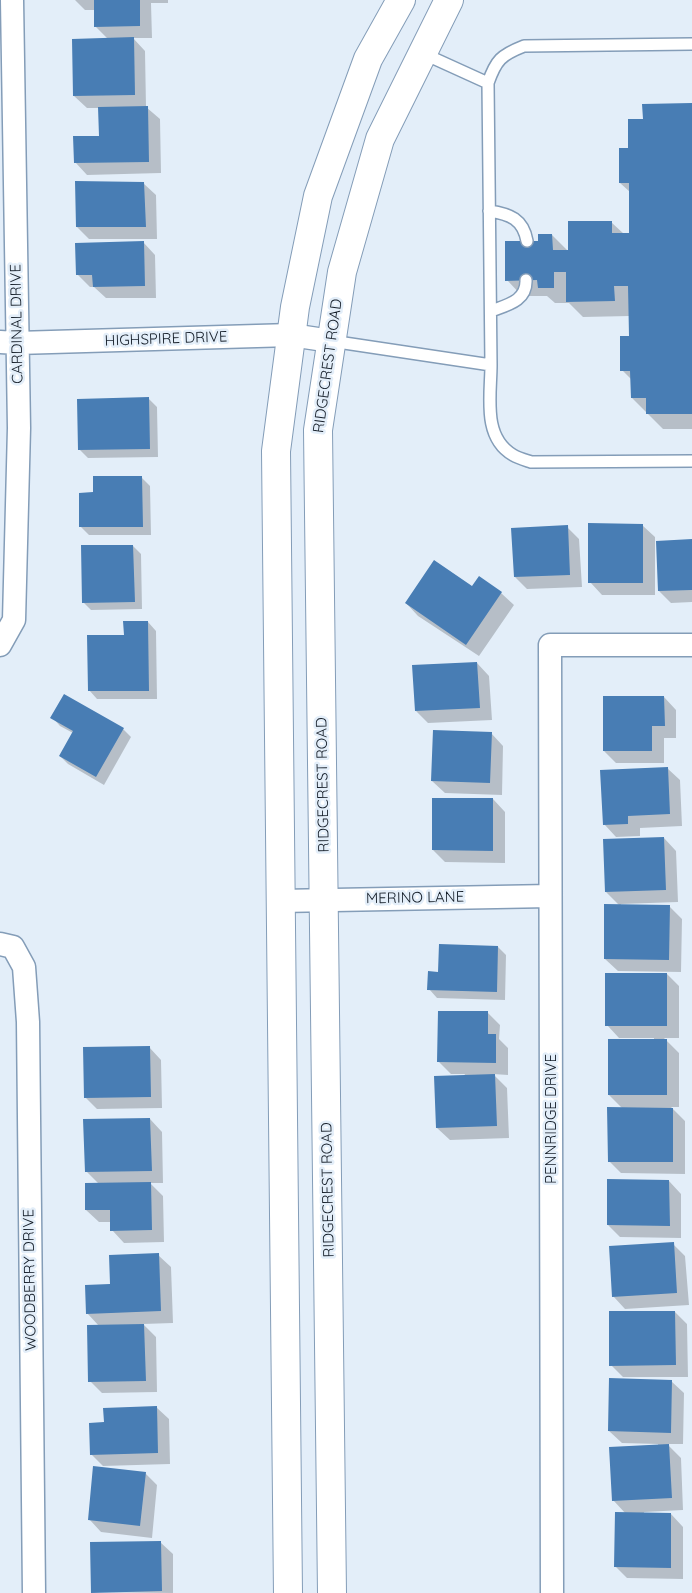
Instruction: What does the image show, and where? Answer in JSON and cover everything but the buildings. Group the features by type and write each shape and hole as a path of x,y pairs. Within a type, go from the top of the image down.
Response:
{"main road":[{"path":"288,1593 276,451 295,306 318,196 368,59 401,0"},
{"name":"RIDGECREST ROAD","path":"332,1593 318,430 342,272 380,139 449,0"}],"street":[{"name":"CARDINAL DRIVE","path":"0,645 14,620 18,428 9,343 12,0"},
{"name":"HIGHSPIRE DRIVE","path":"9,343 292,335 331,341"},
{"name":"PENNRIDGE DRIVE","path":"552,1593 550,644 692,645"},
{"name":"MERINO LANE","path":"280,901 550,896"},
{"name":"WOODBERRY DRIVE","path":"0,944 13,946 24,967 28,1022 34,1593"}],"lane":[{"path":"692,44 524,46 506,53 494,65 488,83 491,310 490,424 499,444 513,456 531,462 692,461"},
{"path":"422,53 488,83"},
{"path":"490,211 500,213 519,222 525,230 527,241"},
{"path":"491,310 513,303 522,297 526,288 526,280"},
{"path":"331,341 491,365"}]}
